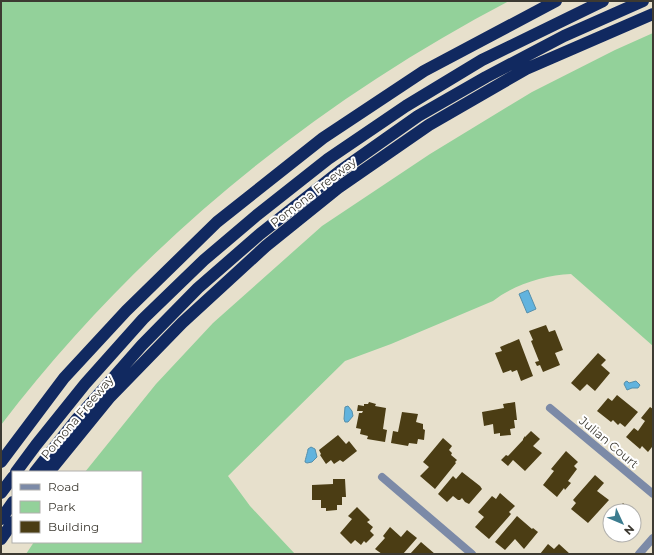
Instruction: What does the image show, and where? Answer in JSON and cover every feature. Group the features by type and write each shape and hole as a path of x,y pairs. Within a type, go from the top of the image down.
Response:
{"highway":[{"path":"1,462 64,378 126,311 217,222 323,138 424,71 556,1"},
{"path":"17,471 85,384 143,319 204,260 257,215 328,159 406,106 482,60 603,1"},
{"path":"36,471 76,420 142,345 198,288 260,234 340,170 418,116 486,77 564,36 643,1"},
{"name":"Pomona Freeway","path":"50,471 110,397 182,323 266,246 338,188 429,125 526,69 653,14"},
{"path":"1,493 12,478"},
{"path":"1,519 12,503"},
{"path":"1,539 12,523"}],"street":[{"name":"Julian Court","path":"550,408 653,494"},
{"path":"382,476 472,554"},
{"path":"639,554 653,538"}],"green space":[{"path":"1,1 509,1 436,42 366,86 297,134 232,185 169,240 110,299 54,360 1,425"},
{"path":"653,33 653,346 571,274 551,276 530,282 510,290 493,301 391,344 345,361 228,476 250,506 295,554 26,554 33,543 142,543 142,471 86,471 156,384 213,323 322,226 430,154 532,92 615,50"}],"water":[{"path":"528,290 536,309 527,313 519,294"},
{"path":"627,381 629,383 636,381 640,385 638,388 627,390 624,384"},
{"path":"348,406 352,411 353,416 348,422 345,422 345,407"},
{"path":"311,447 315,449 317,457 312,462 307,463 305,462 308,449"}],"building":[{"path":"546,325 549,332 555,330 563,350 555,353 560,365 543,372 540,365 537,366 535,362 539,361 531,341 533,340 529,331"},
{"path":"519,339 533,376 521,381 517,370 512,372 511,370 503,373 495,353 502,351 500,347"},
{"path":"598,353 606,360 601,365 610,373 595,391 587,384 580,391 571,383"},
{"path":"617,395 638,412 625,427 620,423 618,425 613,420 611,422 597,411 608,398 612,401"},
{"path":"369,402 376,404 375,406 386,408 383,429 387,430 385,442 367,439 368,436 360,434 361,429 356,428 359,413 362,413 363,411 357,411 358,405 364,406 364,404 368,404"},
{"path":"515,402 517,420 514,420 515,428 510,429 511,435 500,436 500,433 494,434 493,424 484,426 482,412 504,408 503,404"},
{"path":"650,407 653,409 653,449 652,447 648,452 642,446 640,449 626,437 634,428 638,431 645,421 641,418"},
{"path":"402,412 418,414 416,422 423,424 423,429 425,430 424,440 418,439 417,444 409,443 408,446 391,443 393,431 398,432"},
{"path":"531,431 540,439 533,446 542,453 525,471 513,460 508,466 501,460 506,455 508,456"},
{"path":"338,435 346,444 349,441 357,451 343,462 340,460 334,464 331,460 326,464 320,455 319,450"},
{"path":"443,438 452,446 449,450 452,453 451,455 457,460 435,489 420,476 429,467 423,462"},
{"path":"566,451 578,462 574,466 577,469 568,481 571,483 565,490 564,488 557,497 543,485 554,471 551,469"},
{"path":"462,472 482,489 469,504 462,498 458,500 453,496 447,502 438,494 453,476 456,479"},
{"path":"595,475 604,483 597,491 609,500 606,503 602,503 602,508 588,523 571,509 576,503 573,500"},
{"path":"333,479 345,479 346,497 342,497 342,505 337,505 337,510 326,511 326,508 321,508 321,500 312,500 312,485 333,484"},
{"path":"500,493 515,506 509,512 511,514 489,539 475,527 484,517 478,512 492,496 496,499"},
{"path":"357,507 370,520 367,522 373,527 370,531 374,535 366,543 364,541 361,545 355,540 351,544 340,533 352,519 348,516"},
{"path":"517,516 532,529 533,528 538,532 524,549 515,539 505,550 495,542"},
{"path":"390,527 401,537 407,530 417,538 403,554 382,554 375,549 385,538 383,536"},
{"path":"421,542 435,554 410,554"},
{"path":"548,544 554,549 559,544 570,554 540,554"}]}
